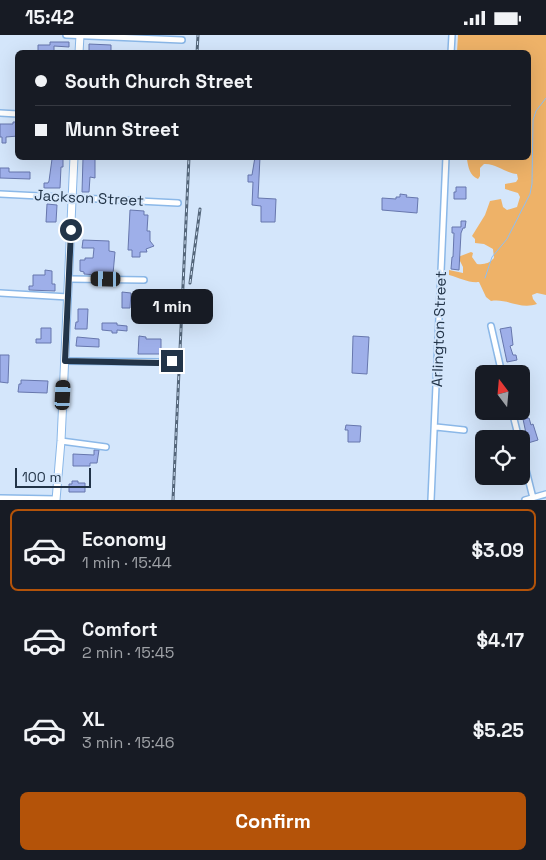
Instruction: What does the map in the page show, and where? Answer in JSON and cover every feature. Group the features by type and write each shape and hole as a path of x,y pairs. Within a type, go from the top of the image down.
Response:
{"main road":[{"path":"79,50 80,35"},
{"path":"56,500 61,441 74,160"}],"street":[{"path":"66,35 182,40"},
{"path":"451,50 452,35"},
{"path":"0,113 15,114"},
{"name":"Arlington Street","path":"431,500 436,427 446,160"},
{"name":"Jackson Street","path":"0,194 178,203"},
{"path":"69,279 144,280"},
{"path":"0,293 68,297"},
{"path":"491,325 500,365"},
{"path":"65,361 158,363 172,361"},
{"path":"436,427 464,430"},
{"path":"61,441 106,447"},
{"path":"530,485 533,498"},
{"path":"525,500 546,494"},
{"path":"0,498 56,500"}],"shaded area":[{"path":"458,35 546,35 546,295 537,293 532,295 537,304 525,306 503,301 491,301 486,297 479,282 468,281 449,275 449,270 463,273 463,267 458,257 471,252 477,264 487,263 494,258 493,249 484,244 475,243 475,239 472,236 485,215 490,201 501,199 503,207 507,210 517,207 520,197 518,193 505,189 505,184 516,182 518,179 517,174 493,165 484,164 480,168 478,179 471,173 467,160 531,160 531,50 457,50"}],"building":[{"path":"50,42 69,42 69,47 54,46 54,50 38,50 38,45 50,45"},
{"path":"89,44 111,45 111,50 89,50"},
{"path":"15,122 15,136 6,137 6,143 2,143 0,124 13,124"},
{"path":"52,160 63,160 60,188 44,188 44,183 49,181"},
{"path":"83,160 95,160 95,178 90,177 89,192 82,192"},
{"path":"254,160 260,160 258,198 276,199 275,222 261,222 261,206 252,205 253,182 248,182 248,175 252,175"},
{"path":"0,168 9,168 9,172 30,172 30,179 0,178"},
{"path":"456,187 466,187 466,199 454,199"},
{"path":"400,194 407,195 406,197 418,198 417,213 382,210 382,198 396,199 396,197 400,197"},
{"path":"47,204 57,205 56,222 46,222"},
{"path":"130,210 144,211 144,215 148,215 147,231 150,231 150,241 154,246 146,249 147,252 140,252 140,257 132,257 132,250 128,250"},
{"path":"461,221 466,221 465,228 463,228 461,233 459,270 451,269 454,233 452,233 452,227 461,227"},
{"path":"83,240 109,241 109,251 115,252 113,274 84,274 84,272 80,271 80,260 93,258 94,248 82,248"},
{"path":"45,270 52,271 52,284 55,284 55,291 29,290 29,286 33,286 33,275 45,275"},
{"path":"122,292 131,293 130,308 122,308"},
{"path":"78,309 88,309 87,329 75,329 76,322 78,322"},
{"path":"102,323 117,323 117,325 127,326 127,331 117,330 117,333 112,333 112,331 102,330"},
{"path":"511,327 513,345 510,346 517,360 507,362 500,329"},
{"path":"41,328 51,328 51,343 36,343 36,339 41,339"},
{"path":"139,336 146,337 146,339 161,339 161,354 138,354"},
{"path":"353,336 369,337 367,374 352,373"},
{"path":"77,337 99,339 99,347 76,346"},
{"path":"0,355 9,355 8,383 0,382"},
{"path":"21,380 48,381 47,393 18,392"},
{"path":"523,420 530,420 531,425 533,424 538,440 530,442 530,430 525,430"},
{"path":"346,425 361,426 360,442 348,442 348,430 345,430"},
{"path":"94,450 99,450 97,463 90,463 90,466 73,466 73,454 94,455"},
{"path":"72,481 85,483 85,492 69,492 69,484 72,484"}],"waterway":[{"path":"485,278 492,257 507,239 530,194 532,184 533,120 536,111 546,98"}],"railway":[{"path":"197,50 198,35"},
{"path":"173,500 189,160"},
{"path":"190,283 200,209"}],"route":[{"path":"71,230 65,361 158,363 172,361"}]}
